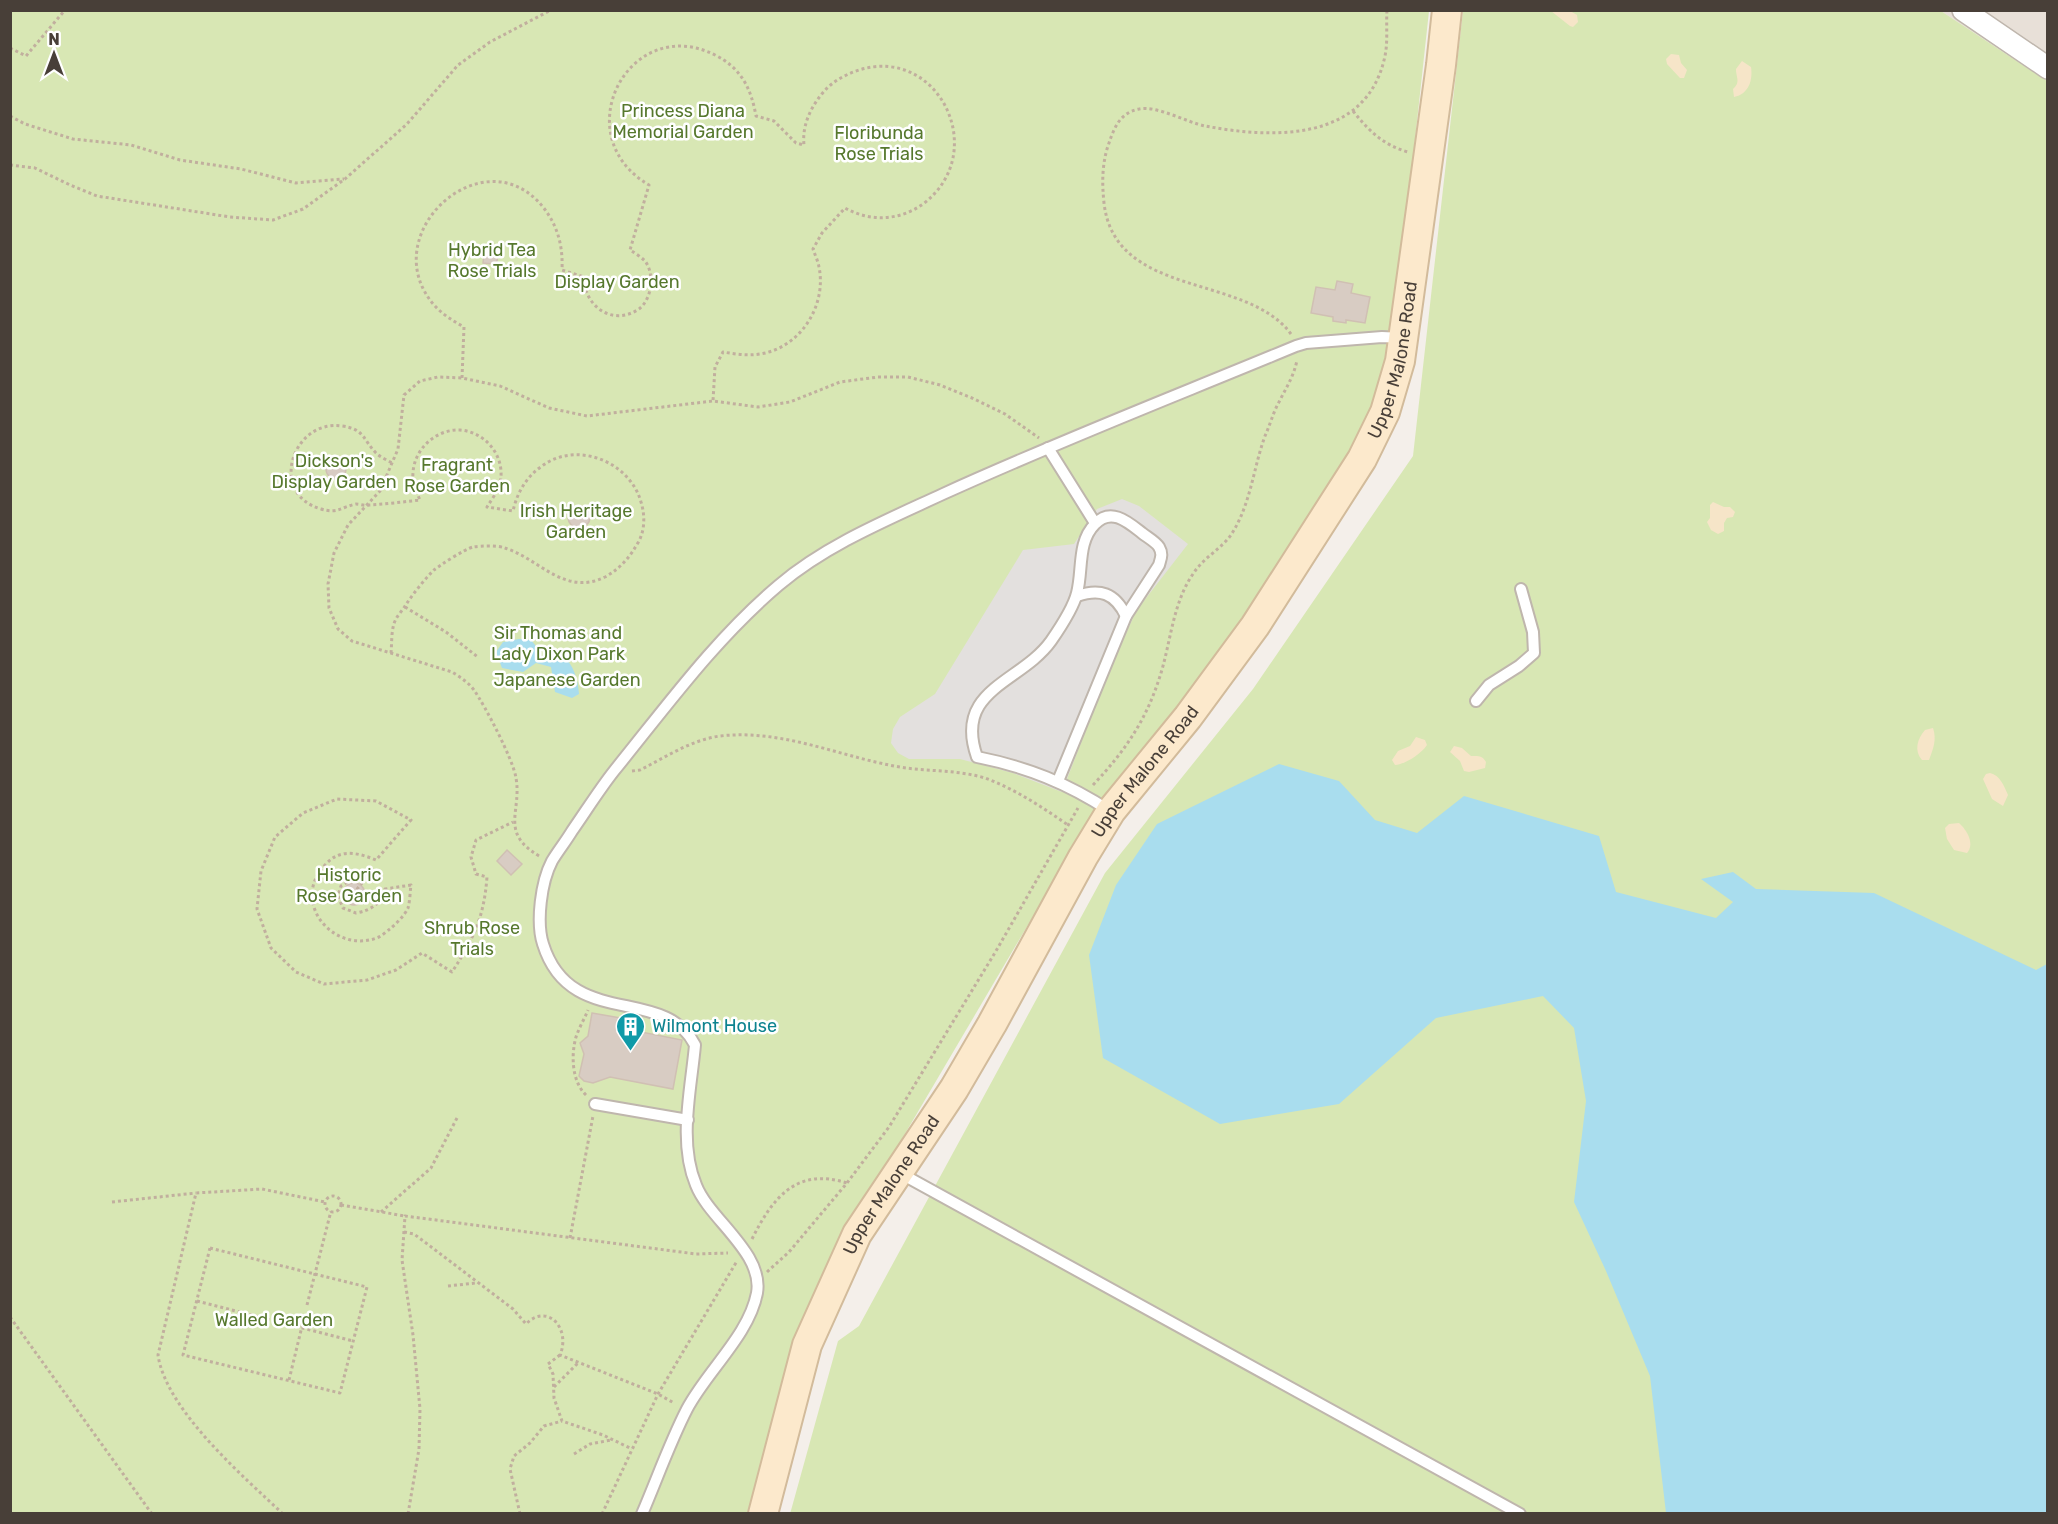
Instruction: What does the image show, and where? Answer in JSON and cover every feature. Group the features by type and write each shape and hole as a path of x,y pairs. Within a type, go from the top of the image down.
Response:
{"main road":[{"name":"Upper Malone Road","path":"763,1514 807,1345 857,1233 954,1089 1111,811 1188,717 1255,626 1362,459 1385,412 1400,362 1404,338 1447,10"}],"street":[{"path":"1963,10 2048,68"}],"lane":[{"path":"642,1514 687,1410 701,1386 743,1328 756,1293 757,1281 752,1264 709,1207 696,1185 689,1159 687,1136 695,1045 689,1033 668,1018 585,996 564,981 548,960 541,940 543,887 551,863 613,772 711,650 780,584 826,553 872,528 1005,466 1296,346 1306,343 1382,337 1404,338"},
{"path":"1048,448 1095,523"},
{"path":"1058,781 1126,616 1159,565 1162,555 1158,545 1122,517 1109,516 1095,523 1086,537 1081,555 1077,596 1050,642 1028,664 999,683 979,706 971,728 977,757 1015,765 1058,781 1111,811"},
{"path":"1476,701 1489,685 1519,666 1534,653 1533,632 1521,589"},
{"path":"1077,596 1089,592 1105,593 1120,603 1126,616"},
{"path":"595,1104 688,1120"},
{"path":"898,1172 1520,1514"}],"path":[{"path":"10,48 26,56 65,10"},
{"path":"10,165 34,168 70,186 97,196 230,217 273,219 303,209 345,179 407,124 458,65 490,42 551,10"},
{"path":"757,1281 789,1252 847,1184 889,1127 949,1030 1085,795 1133,737 1149,710 1162,671 1171,628 1182,597 1193,573 1229,537 1241,517 1255,478 1264,440 1277,405 1294,372 1297,357 1296,346 1280,320 1226,294 1188,284 1152,270 1128,252 1111,229 1105,209 1102,181 1105,155 1114,128 1121,118 1131,111 1142,108 1203,125 1260,132 1291,132 1319,127 1343,118 1362,104 1380,72 1386,54 1387,10"},
{"path":"462,378 464,327 448,318 423,288 418,269 417,249 422,230 432,213 447,197 463,188 484,182 504,183 522,190 538,201 550,215 559,233 563,253 562,270 584,276 586,294 590,302 603,312 619,315 628,314 644,303 651,287 650,273 645,262 630,250 650,185 630,171 619,157 613,143 610,110 621,79 644,57 675,46 708,51 724,59 747,82 756,116 774,121 796,143 804,145 806,121 813,106 823,92 836,81 850,73 881,67 895,69 920,78 941,99 952,123 955,150 946,178 930,199 903,215 870,218 845,208 822,233 813,249 819,267 820,287 817,306 809,323 795,338 781,348 762,354 743,356 723,352 715,367 712,401"},
{"path":"1353,111 1366,128 1381,140 1396,149 1429,158"},
{"path":"10,116 25,124 73,139 131,145 180,160 240,169 296,183 345,179"},
{"path":"551,863 522,843 516,834 513,822 516,778 495,727 474,690 465,680 452,672 352,641 338,629 329,608 328,584 334,554 348,525 380,492 398,449 404,395 420,381 438,377 462,378 500,386 549,408 587,416 712,401 758,407 790,402 840,382 878,377 908,377 940,385 1005,414 1036,435 1048,448"},
{"path":"390,653 395,622 405,607 435,569 472,547 503,547 529,559 546,572 564,580 585,582 602,578 621,567 632,554 643,533 644,511 638,490 624,472 606,461 585,455 564,456 543,465 527,479 516,498 513,511 487,507 500,483 500,468 496,454 488,442 476,434 460,430 440,435 422,447 415,459 412,473 414,488 420,500 366,506 357,504 344,510 333,511 320,509 308,503 297,493 292,482 291,468 294,454 301,443 312,433 325,427 340,425 355,429 367,439 376,453 392,463"},
{"path":"405,607 446,632 479,658"},
{"path":"613,772 640,770 698,741 719,736 747,735 780,738 894,766 951,771 984,778 1015,791 1068,825"},
{"path":"353,894 362,883 351,880 341,886 338,896 343,908 356,913 373,908 381,900 385,889 411,885 408,908 395,925 378,937 359,940 344,938 328,930 317,918 311,887 319,870 330,859 346,853 361,854 376,860 411,820 376,801 337,799 303,813 275,837 261,871 257,909 272,948 296,972 324,984 367,980 396,970 422,952 452,972 480,922 485,903 487,877 476,874 471,857 476,840 513,822"},
{"path":"570,1238 595,1104 577,1087 573,1061 575,1040 593,998"},
{"path":"381,1212 431,1168 457,1118"},
{"path":"602,1514 658,1394 743,1250 752,1240 763,1217 781,1195 798,1183 819,1177 847,1184"},
{"path":"112,1202 262,1189 325,1202"},
{"path":"196,1193 158,1355 160,1368 177,1400 221,1456 283,1514"},
{"path":"335,1195 340,1198 341,1205 337,1211 332,1211 327,1209 325,1202 335,1195"},
{"path":"341,1205 405,1216 696,1254 721,1254 743,1250"},
{"path":"307,1305 332,1211"},
{"path":"405,1216 402,1260 413,1335 420,1409 419,1449 408,1514"},
{"path":"404,1232 414,1234 478,1282 513,1309 526,1324 531,1318 539,1316 556,1321 564,1338 560,1355 549,1364 553,1374 557,1410 562,1421"},
{"path":"210,1248 367,1287 340,1393 183,1354 197,1301 210,1248"},
{"path":"447,1286 478,1282"},
{"path":"197,1301 353,1341"},
{"path":"10,1317 152,1514"},
{"path":"289,1380 304,1318"},
{"path":"560,1355 658,1394 687,1410"},
{"path":"553,1387 578,1363"},
{"path":"520,1514 510,1468 514,1456 530,1443 544,1426 562,1421 613,1439 632,1449"},
{"path":"574,1454 590,1444 613,1439"}],"shaded area":[{"path":"1941,11 2047,11 2047,81"},
{"path":"1122,499 1139,506 1188,544 1136,611 1106,678 1062,792 1013,773 960,759 909,759 898,753 891,743 893,729 900,717 935,694 1023,550 1074,544 1097,509"}],"green space":[{"name":"Sir Thomas and Lady Dixon Park","path":"10,11 1429,11 1391,360 1352,455 1244,620 1098,806 886,1166 755,1513 11,1513"},
{"path":"1463,11 1941,11 2047,81 2047,1513 790,1514 838,1341 859,1326 1105,873 1253,689 1413,456"}],"sand":[{"path":"1551,11 1570,11 1577,15 1578,22 1573,27 1570,26"},
{"path":"1671,54 1679,55 1681,63 1687,70 1684,78 1680,78 1667,64 1666,59"},
{"path":"1742,61 1751,67 1749,86 1743,93 1734,97 1733,89 1737,82 1736,69"},
{"path":"1713,502 1730,507 1735,512 1733,517 1727,518 1724,523 1724,531 1718,534 1711,530 1707,522 1710,518 1710,505"},
{"path":"1933,728 1935,740 1932,752 1929,760 1922,760 1917,749 1918,741 1925,730"},
{"path":"1416,737 1425,740 1427,745 1413,758 1395,765 1392,760 1398,751 1410,746"},
{"path":"1454,746 1462,748 1471,756 1483,758 1486,762 1485,768 1464,771 1460,761 1450,752"},
{"path":"1990,773 1999,778 2008,795 2003,806 1992,799 1983,779 1986,774"},
{"path":"1959,823 1969,837 1970,846 1967,853 1954,850 1947,839 1945,828 1949,824"}],"water":[{"path":"519,639 531,640 540,651 541,657 550,659 563,656 575,673 579,694 572,698 555,692 551,667 536,663 523,672 502,668 496,652 503,642"},
{"path":"1279,764 1339,781 1375,820 1417,833 1464,796 1599,836 1616,892 1716,918 1733,902 1701,879 1733,872 1756,889 1874,893 2036,970 2047,964 2046,1513 1666,1513 1650,1376 1574,1202 1586,1101 1574,1028 1543,996 1436,1018 1339,1104 1220,1124 1103,1058 1089,955 1116,885 1157,824"}],"building":[{"path":"488,250 495,250 498,255 497,261 493,264 483,263 484,253"},
{"path":"1337,281 1353,284 1351,293 1370,297 1365,323 1346,320 1346,323 1333,321 1333,317 1311,313 1316,287 1335,290"},
{"path":"336,459 343,462 346,469 343,476 336,479 329,476 326,469 329,462"},
{"path":"579,506 587,509 590,517 587,525 579,528 571,525 568,517 571,509"},
{"path":"507,850 522,864 511,875 497,861"},
{"path":"354,883 364,890 365,894 358,904 354,905 344,898 343,894 350,884"},
{"name":"Wilmont House","path":"592,1013 638,1021 636,1031 682,1040 673,1089 610,1077 593,1083 584,1081 579,1076 584,1054 580,1043 588,1036"}],"place":[{"name":"Wilmont House","path":"631,1052"}],"park label":[{"name":"Princess Diana Memorial Garden","path":"683,121"},
{"name":"Floribunda Rose Trials","path":"879,143"},
{"name":"Hybrid Tea Rose Trials","path":"492,260"},
{"name":"Display Garden","path":"617,282"},
{"name":"Dickson's Display Garden","path":"334,471"},
{"name":"Fragrant Rose Garden","path":"457,475"},
{"name":"Irish Heritage Garden","path":"576,521"},
{"name":"Japanese Garden","path":"567,680"},
{"name":"Historic Rose Garden","path":"349,885"},
{"name":"Shrub Rose Trials","path":"472,938"},
{"name":"Walled Garden","path":"274,1320"}]}
